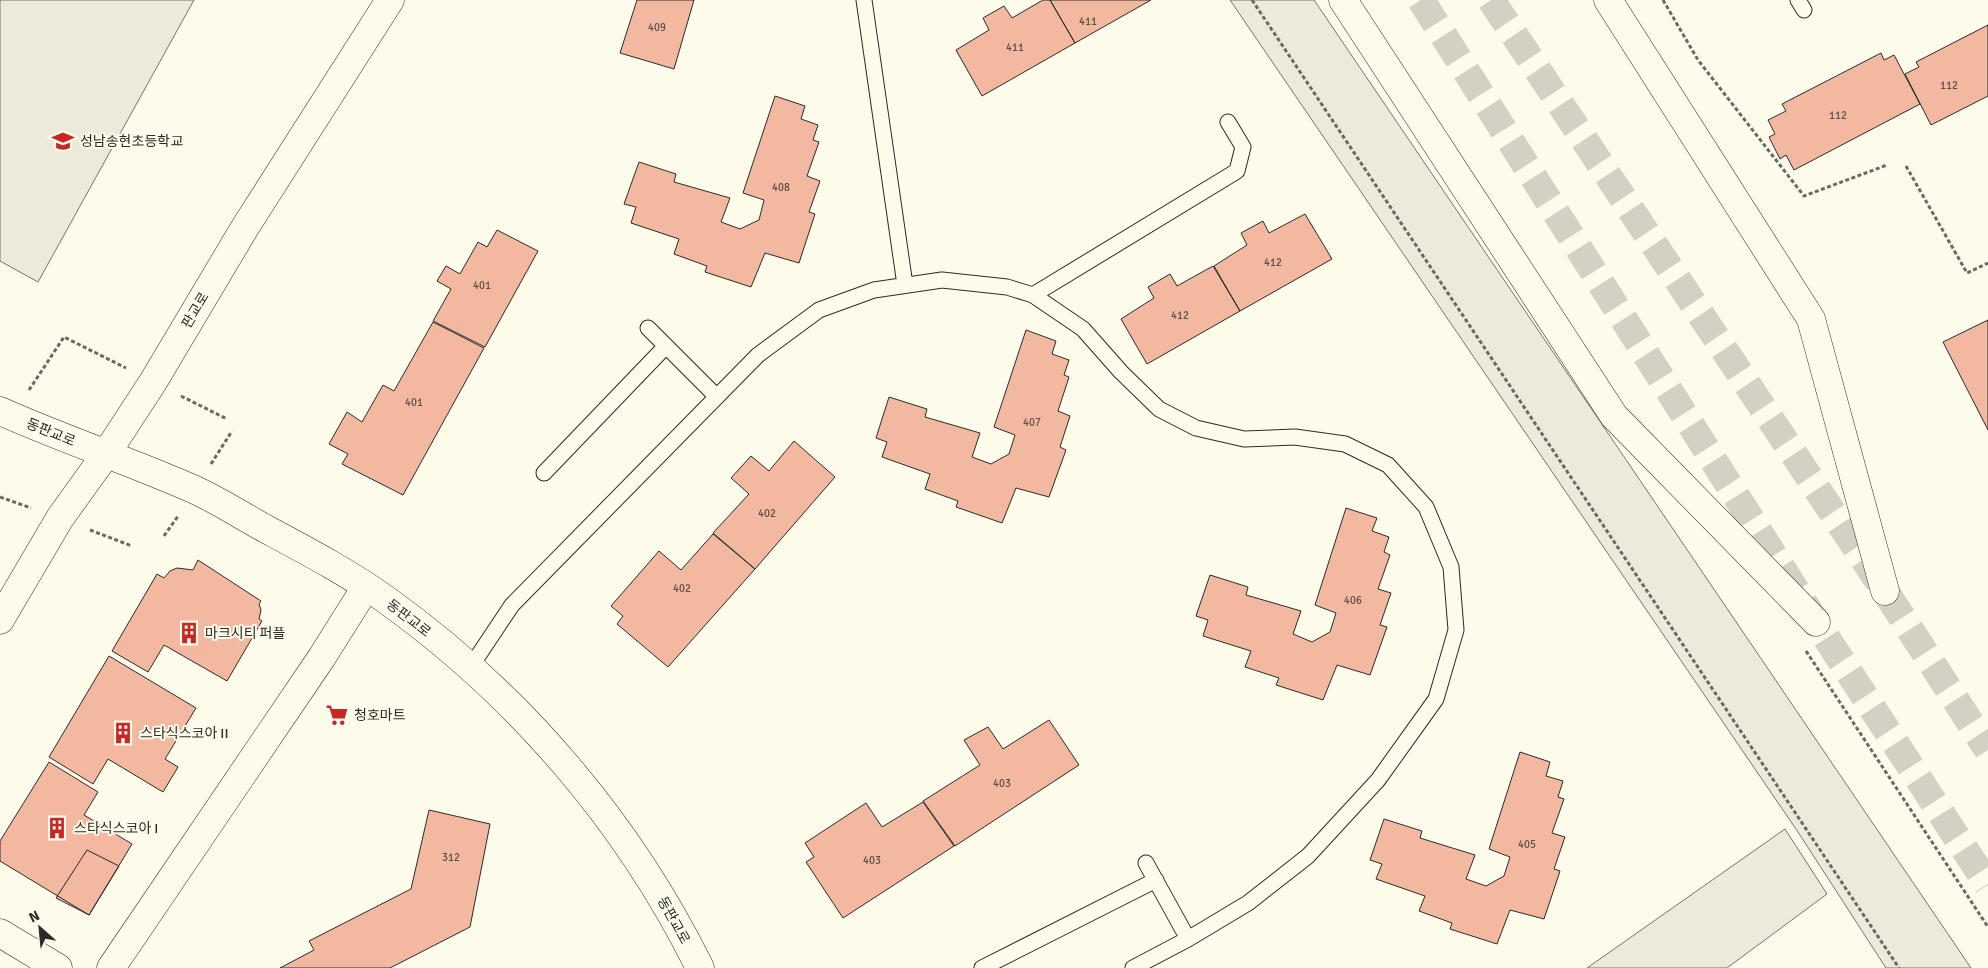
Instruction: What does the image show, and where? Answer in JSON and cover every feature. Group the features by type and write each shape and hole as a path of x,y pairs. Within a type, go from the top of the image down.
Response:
{"main road":[{"name":"판교로","path":"0,620 60,518 106,454 153,382 244,229 390,0"},
{"path":"1343,0 1614,416 1816,622"},
{"path":"1608,0 1811,319 1885,591"},
{"name":"동판교로","path":"6,414 194,490 330,564 418,624 470,668 562,759 612,822 659,892 700,968"},
{"path":"111,968 322,658 366,587"},
{"path":"0,933 58,968"}],"lane":[{"path":"864,0 904,285"},
{"path":"1033,295 1237,171 1243,147 1228,122"},
{"path":"470,668 512,605 758,355 819,310 874,290 942,280 1007,287 1033,295 1083,329 1121,372 1159,409 1196,428 1244,438 1295,437 1345,444 1388,465 1426,507 1451,567 1456,630 1436,699 1378,780 1308,856 1248,903 1188,939 1133,968"},
{"path":"648,328 717,397"},
{"path":"544,473 666,346"},
{"path":"1146,863 1188,939"},
{"path":"982,968 1156,880"}],"path":[{"path":"1252,0 1900,968"},
{"path":"1664,0 1698,60 1804,196 1887,165"},
{"path":"1906,166 1967,273 1988,263"},
{"path":"6,414 64,336 227,419"},
{"path":"194,490 232,431"},
{"path":"60,518 132,546"}],"shaded area":[{"name":"성남송현초등학교","path":"0,0 194,0 38,282 0,261"},
{"path":"1230,0 1314,0 1971,968 1886,968 1798,832"},
{"path":"1785,829 1827,894 1727,968 1587,968"}],"building":[{"path":"637,0 694,0 674,69 620,53"},
{"path":"1043,0 1050,0 1075,43 982,96 956,50 989,30 983,18 1004,6 1012,18"},
{"path":"1050,0 1151,0 1075,43"},
{"path":"1988,25 1988,96 1931,125 1905,74 1919,67 1916,62"},
{"path":"1881,53 1884,60 1894,55 1920,104 1794,170 1786,155 1780,159 1769,137 1775,134 1768,120 1786,111 1782,104"},
{"path":"775,96 805,106 801,119 818,125 813,140 819,142 807,176 820,181 809,212 815,214 799,263 765,253 751,287 705,272 707,266 674,254 679,239 631,223 636,207 624,204 639,162 676,174 674,182 730,198 721,222 740,229 759,220 764,200 743,193"},
{"path":"1305,214 1332,259 1240,311 1214,266 1247,245 1241,233 1263,221 1269,233"},
{"path":"497,230 538,251 485,347 433,321 451,289 437,281 446,266 460,274 478,242 487,247"},
{"path":"1213,266 1240,311 1147,364 1121,319 1154,298 1148,287 1170,274 1177,286"},
{"path":"1988,320 1988,430 1943,342"},
{"path":"433,322 484,348 403,495 342,464 348,454 329,444 347,412 362,422 383,385 394,391"},
{"path":"1026,330 1056,341 1052,354 1069,360 1064,375 1069,377 1058,411 1070,416 1060,447 1066,450 1049,497 1016,488 1002,523 956,507 958,501 925,489 930,474 882,457 887,442 876,438 889,397 927,409 925,417 980,433 972,457 991,464 1009,454 1015,435 994,427"},
{"path":"794,441 835,477 755,569 713,533 749,494 731,478 751,456 769,471"},
{"path":"1346,508 1377,518 1372,531 1389,537 1384,552 1390,555 1378,589 1391,593 1380,625 1387,627 1370,675 1337,665 1323,700 1276,685 1279,678 1245,667 1251,651 1203,636 1208,620 1196,616 1210,575 1248,587 1246,595 1301,611 1293,634 1312,642 1330,632 1336,613 1315,605"},
{"path":"713,534 755,569 668,667 617,624 623,616 611,606 659,551 681,570"},
{"name":"마크시티 퍼플","path":"198,560 261,601 259,604 261,610 259,619 262,621 227,681 164,645 148,672 112,651 157,574 164,578 170,571 177,568 193,570"},
{"name":"스타식스코아 II","path":"109,656 196,708 165,759 178,767 163,792 108,759 93,784 49,757"},
{"path":"1049,720 1079,765 955,846 923,801 980,765 964,740 988,727 1003,749"},
{"path":"1520,752 1550,762 1546,776 1563,781 1558,797 1564,799 1552,833 1565,837 1554,869 1560,871 1544,919 1510,910 1497,944 1450,929 1452,923 1419,911 1425,896 1376,879 1382,864 1370,860 1384,819 1422,831 1420,838 1475,855 1466,879 1486,886 1504,876 1510,857 1489,849"},
{"name":"스타식스코아 I","path":"49,762 98,792 84,815 132,844 89,915 0,861 0,841"},
{"path":"923,802 954,846 843,918 806,862 814,857 805,843 866,803 882,827"},
{"path":"429,810 490,824 470,927 390,968 280,968 314,950 309,941 411,889"},
{"path":"87,850 119,866 89,915 56,898"}],"tunnel":[{"path":"1421,0 1816,622 1988,885"},
{"path":"1491,0 1885,591 1988,750"}],"place":[{"name":"성남송현초등학교","path":"63,141"},
{"name":"마크시티 퍼플","path":"189,633"},
{"name":"청호마트","path":"337,715"},
{"name":"스타식스코아 II","path":"123,733"},
{"name":"스타식스코아 I","path":"57,828"}]}
